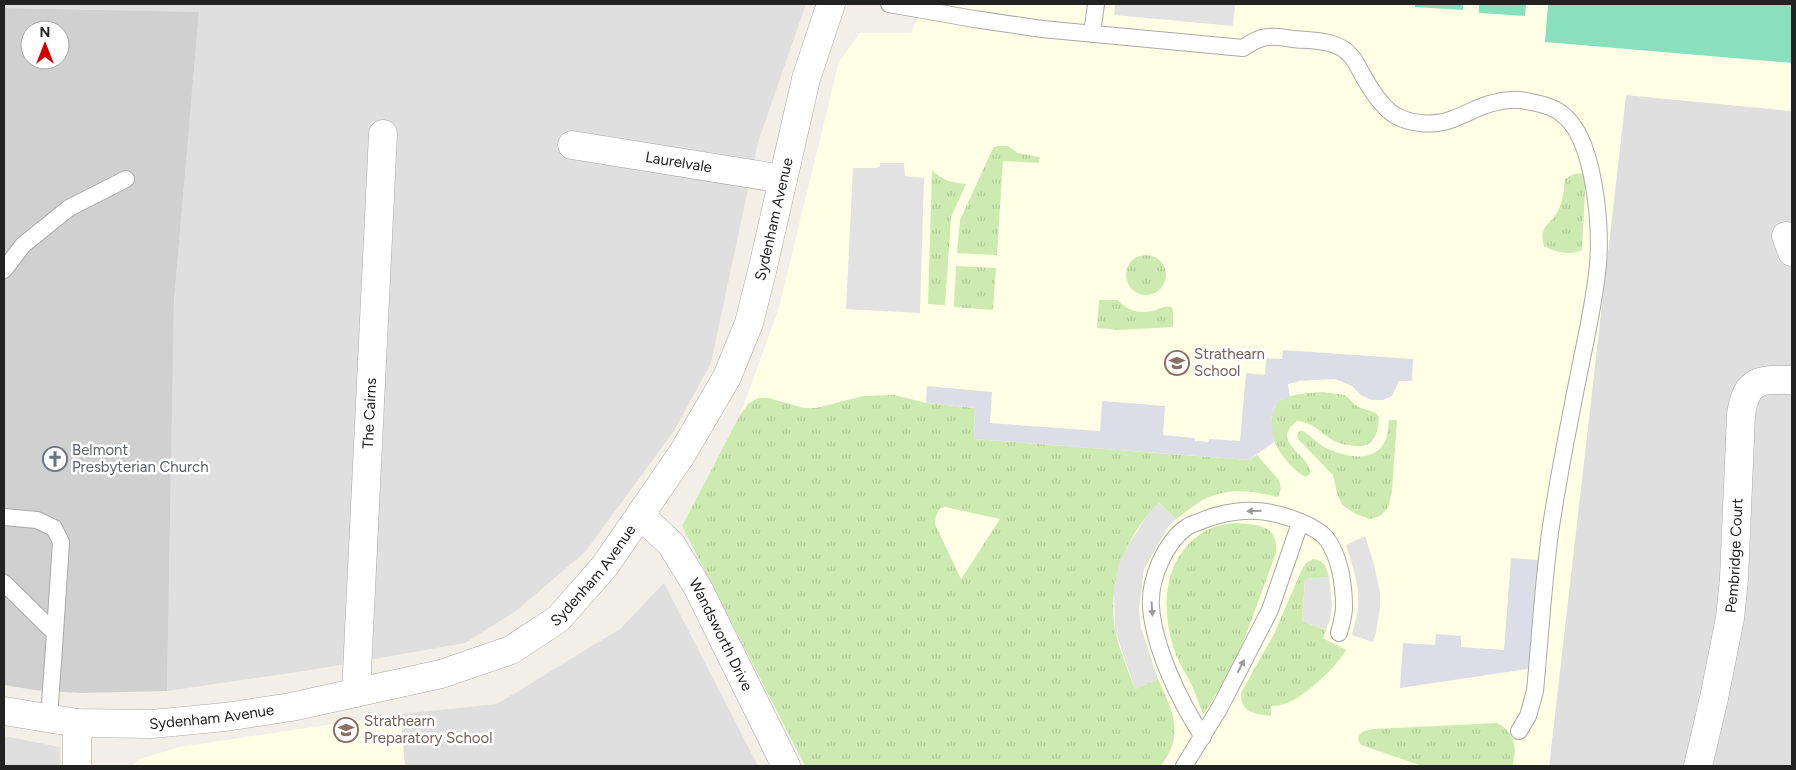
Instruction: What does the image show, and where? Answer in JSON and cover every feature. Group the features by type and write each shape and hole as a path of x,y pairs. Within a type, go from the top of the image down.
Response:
{"street":[{"name":"Sydenham Avenue","path":"4,711 77,723 152,724 225,717 291,707 441,674 512,650 558,619 604,567 640,516 682,454 726,378 749,323 806,79 831,4"},
{"name":"The Cairns","path":"356,693 382,134"},
{"name":"Laurelvale","path":"572,146 783,179"},
{"name":"Pembridge Court","path":"1698,766 1730,618 1734,578 1743,401 1748,390 1762,380 1792,380"},
{"name":"Wandsworth Drive","path":"640,516 671,544 698,588 786,766"},
{"path":"77,723 77,766"}],"lane":[{"path":"893,4 974,19 1092,34 1243,48 1258,39 1269,37 1329,42 1351,56 1370,88 1382,103 1393,114 1406,120 1418,123 1435,123 1451,120 1491,103 1504,100 1522,100 1538,103 1563,114 1579,132 1593,182 1596,202 1598,262 1592,307 1550,534 1535,691 1528,716 1518,731"},
{"path":"1092,34 1096,4"},
{"path":"4,270 23,245 69,208 126,179"},
{"path":"1203,736 1191,718 1163,657 1154,627 1151,605 1154,582 1160,562 1171,542 1188,526 1212,516 1261,511 1286,516 1325,536 1337,561 1344,597 1344,610 1339,633"},
{"path":"4,517 37,520 54,528 61,542 49,718"},
{"path":"1184,766 1219,709 1270,610 1300,523"},
{"path":"4,583 55,633"}],"shaded area":[{"path":"4,4 806,4 758,142 711,363 674,431 585,552 516,611 465,643 311,670 167,691 174,301 199,12 4,8"},
{"name":"Strathearn School","path":"924,4 1792,4 1792,111 1626,95 1549,766 805,766 682,526 740,415 778,311 839,62 860,33 911,33"},
{"path":"1115,4 1235,4 1233,26 1114,15"},
{"path":"4,8 199,12 174,301 167,691 80,693 34,690 4,685"},
{"path":"1626,95 1792,111 1792,766 1549,766"},
{"path":"880,163 904,163 905,176 924,178 920,313 846,309 853,168 877,168 880,166"},
{"path":"1283,350 1413,359 1412,381 1399,381 1392,396 1383,400 1372,400 1361,395 1352,386 1335,379 1300,381 1288,384 1290,397 1281,400 1274,407 1271,420 1274,442 1249,460 974,439 975,408 926,403 927,386 992,392 990,423 1100,431 1102,401 1165,406 1163,435 1195,438 1195,441 1209,442 1209,439 1240,441 1246,373 1265,375 1266,358 1282,359"},
{"path":"1159,503 1176,519 1168,527 1144,569 1139,609 1141,628 1158,679 1135,689 1115,630 1114,590 1117,571 1124,552 1150,511"},
{"path":"1365,536 1380,592 1380,607 1373,642 1352,635 1358,610 1358,590 1346,545"},
{"path":"1511,558 1538,560 1528,669 1400,688 1403,643 1435,645 1436,634 1461,636 1461,647 1504,650"},
{"path":"1329,577 1332,604 1326,630 1302,621 1305,579"},
{"path":"664,583 758,766 405,766 400,714 497,704 620,629"},
{"name":"Strathearn Preparatory School","path":"400,714 405,766 131,766 140,759 180,747"},
{"path":"4,736 60,747 60,766 4,766"}],"green space":[{"path":"1415,4 1463,4 1463,10 1415,7"},
{"path":"1479,4 1526,4 1525,16 1479,13"},
{"path":"1548,4 1792,4 1792,63 1545,42"},
{"path":"1008,146 1018,153 1040,157 1039,163 1003,161 997,255 957,253 960,220 993,148"},
{"path":"932,170 948,180 966,184 951,217 945,305 928,304"},
{"path":"1586,173 1582,250 1573,253 1563,252 1544,246 1544,230 1560,207 1565,179 1574,174"},
{"path":"1150,255 1157,258 1163,264 1166,275 1165,283 1157,292 1150,295 1142,295 1135,292 1127,283 1126,271 1129,264 1138,256"},
{"path":"956,266 996,268 993,310 954,307"},
{"path":"1099,300 1118,300 1129,309 1142,312 1172,307 1173,327 1119,330 1097,328"},
{"path":"1323,392 1345,395 1358,407 1376,413 1379,417 1378,428 1374,438 1368,444 1363,446 1345,445 1329,438 1308,423 1297,421 1289,429 1287,436 1289,442 1309,467 1310,474 1306,477 1292,467 1277,447 1271,426 1272,414 1277,403 1281,400 1291,396"},
{"path":"895,395 926,403 975,408 974,439 1249,460 1257,455 1279,480 1281,489 1278,497 1241,491 1223,493 1201,501 1176,519 1159,503 1147,516 1128,545 1117,578 1114,596 1115,630 1135,689 1158,679 1172,713 1175,732 1173,743 1161,766 805,766 682,526 740,415 748,404 758,398 769,398 804,408 816,408 863,396","holes":["945,507 1000,519 961,579 935,524 939,509"]},
{"path":"1389,420 1397,420 1392,491 1388,508 1380,516 1370,519 1356,514 1342,505 1333,475 1298,439 1297,434 1303,431 1323,446 1341,454 1365,456 1379,450 1384,443"},
{"path":"1236,523 1252,524 1270,531 1276,543 1276,553 1243,643 1223,683 1203,715 1194,690 1178,659 1170,635 1167,605 1170,576 1183,550 1194,539 1214,527"},
{"path":"1313,559 1323,562 1329,577 1305,579 1302,621 1326,630 1323,638 1346,650 1336,664 1303,694 1287,703 1271,706 1271,716 1254,713 1243,705 1241,693 1274,634 1302,569 1306,563"},
{"path":"1497,723 1508,731 1514,741 1515,753 1512,766 1422,766 1361,745 1358,740 1359,735 1364,731 1373,729"}],"place":[{"name":"Strathearn School","path":"1177,363"},
{"name":"Belmont Presbyterian Church","path":"55,459"},
{"name":"Strathearn Preparatory School","path":"346,730"}]}
